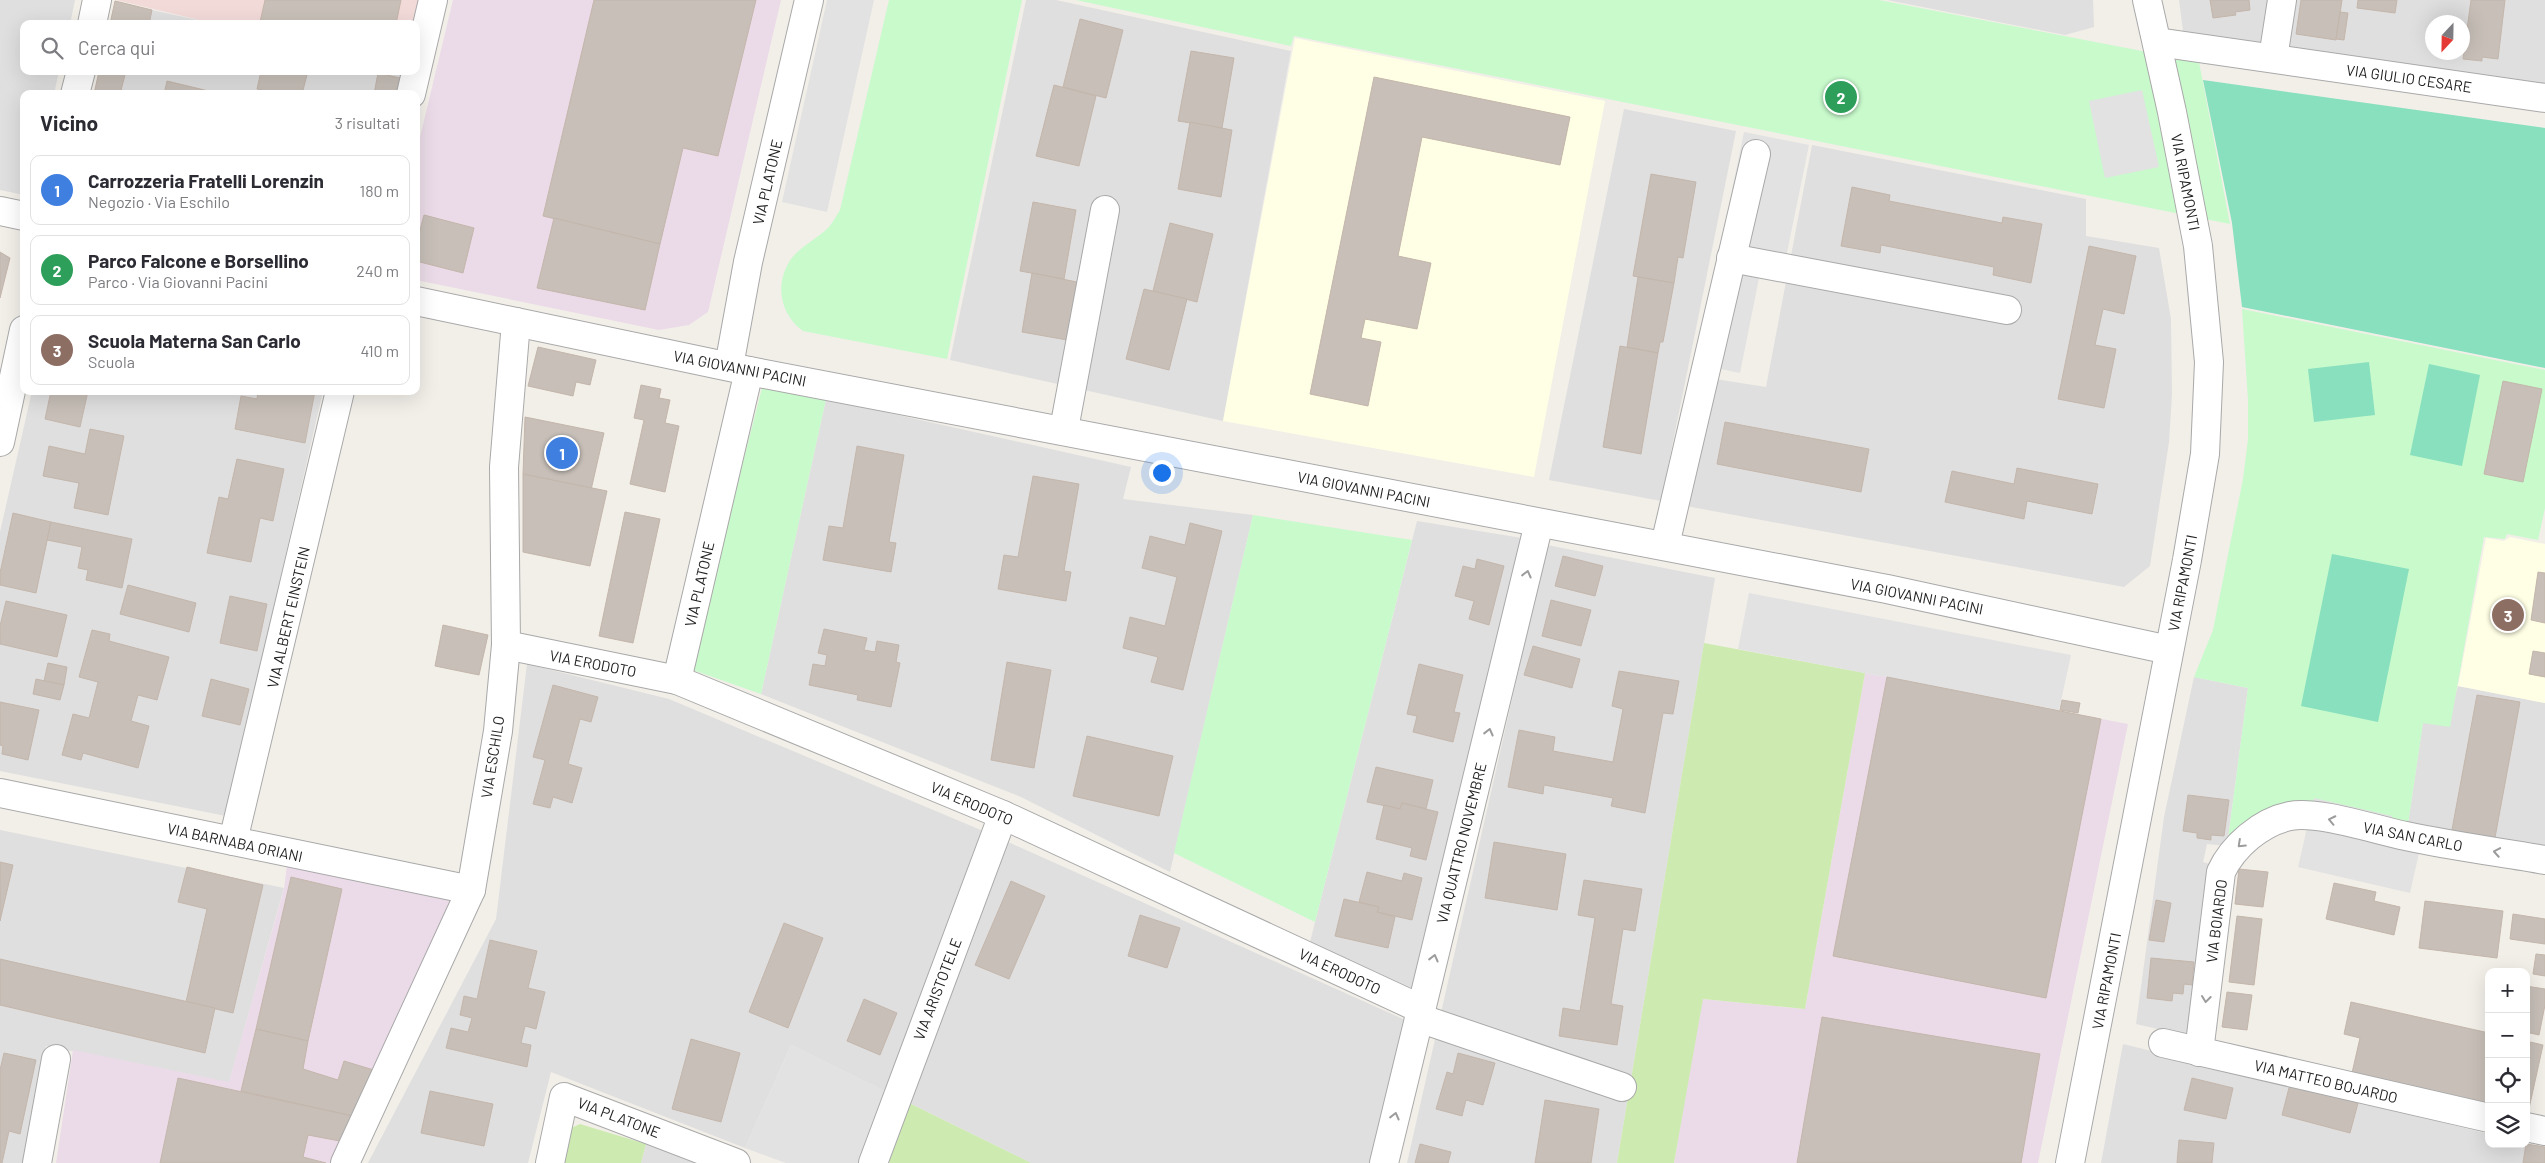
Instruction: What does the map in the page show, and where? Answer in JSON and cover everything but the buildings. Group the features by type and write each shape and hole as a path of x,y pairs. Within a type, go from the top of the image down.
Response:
{"street":[{"path":"93,20 97,0"},
{"path":"420,56 433,0"},
{"name":"VIA PLATONE","path":"677,680 739,368 748,262 809,0"},
{"name":"VIA RIPAMONTI","path":"2070,1163 2187,560 2205,454 2209,362 2198,246 2147,0"},
{"path":"2273,58 2282,0"},
{"name":"VIA GIULIO CESARE","path":"2157,42 2545,98"},
{"path":"76,90 80,75"},
{"path":"412,90 415,75"},
{"path":"1665,546 1756,154"},
{"path":"1064,429 1105,210"},
{"path":"0,211 20,215"},
{"path":"1731,258 2007,310"},
{"name":"VIA GIOVANNI PACINI","path":"420,302 739,368 1064,429 1539,524 1665,546 2055,624 2169,650"},
{"name":"VIA ESCHILO","path":"345,1163 471,890 498,730 506,645 504,467 516,322"},
{"path":"0,442 20,349"},
{"name":"VIA ALBERT EINSTEIN","path":"233,841 339,395"},
{"name":"VIA QUATTRO NOVEMBRE","path":"1384,1163 1539,524"},
{"name":"VIA ERODOTO","path":"506,645 677,680 1003,815 1420,1013 1622,1087"},
{"name":"VIA BARNABA ORIANI","path":"0,794 471,890"},
{"name":"VIA ARISTOTELE","path":"872,1163 1003,815"},
{"name":"VIA SAN CARLO","path":"2282,818 2314,816 2406,836 2545,860"},
{"name":"VIA BOIARDO","path":"2199,1052 2221,872 2234,851 2245,839 2282,818"},
{"name":"VIA MATTEO BOJARDO","path":"2163,1043 2485,1117"},
{"path":"37,1163 56,1059"},
{"name":"VIA PLATONE","path":"550,1163 564,1097 736,1163"},
{"path":"2530,1128 2545,1131"}],"shaded area":[{"path":"0,0 75,0 71,20 20,20 20,75 58,75 55,90 20,90 20,194 0,190"},
{"path":"116,0 418,0 414,20 199,20"},
{"path":"453,0 781,0 708,312 689,325 659,330 420,281 420,137"},
{"path":"827,0 874,0 827,212 782,202"},
{"path":"1026,0 1056,0 1291,51 1223,421 950,360"},
{"path":"1887,0 2093,0 2094,27 2065,35"},
{"path":"2179,0 2271,0 2264,44 2183,31"},
{"path":"2290,0 2545,0 2545,88 2283,47"},
{"path":"115,1 198,20 111,20"},
{"path":"1295,38 1605,101 1534,477 1223,421"},
{"path":"98,75 401,75 397,90 95,90"},
{"path":"2142,90 2159,167 2105,178 2089,101"},
{"path":"1624,109 1736,131 1661,501 1549,480"},
{"path":"1744,132 1809,145 1782,277 1760,273 1740,373 1716,368 1719,254"},
{"path":"1812,145 2086,199 2086,236 2159,248 2171,319 2172,394 2169,442 2150,566 2124,587 1686,506 1715,379 1766,387"},
{"path":"31,395 322,395 226,816 0,771 0,532"},
{"path":"826,399 1131,467 1123,499 1253,515 1170,872 1021,797 761,694"},
{"path":"1417,521 1522,538 1414,989 1310,942"},
{"path":"2510,537 2545,544 2545,703 2458,686 2486,538 2504,541"},
{"path":"1547,545 1715,578 1617,1163 1407,1163"},
{"path":"1749,593 2071,655 2059,710 1738,649"},
{"path":"527,664 669,699 988,833 1412,1023 1371,1163 1031,1163 791,1045 745,1148 551,1072 528,1163 368,1163 496,919"},
{"path":"1865,673 2128,724 2038,1163 1674,1163 1702,999 1805,1009"},
{"path":"2194,677 2248,688 2227,846 2207,844 2203,862 2210,864 2188,1036 2136,1024 2164,817"},
{"path":"2458,686 2545,703 2545,854 2407,831 2423,722 2454,701"},
{"path":"2314,798 2392,816 2386,845 2419,853 2410,893 2298,867"},
{"path":"0,830 284,888 229,1083 46,1046 23,1163 0,1163"},
{"path":"287,865 455,899 336,1163 56,1163 73,1050 229,1082 284,889"},
{"path":"2123,1044 2485,1133 2485,1148 2530,1148 2530,1144 2545,1147 2545,1163 2101,1163"},
{"path":"791,1045 887,1092 858,1163 786,1163 745,1148"},
{"path":"646,1144 696,1163 641,1163"}],"green space":[{"path":"889,0 1022,0 947,359 803,331 789,316 782,298 782,278 791,259 799,250 829,227 840,210"},
{"path":"1076,0 1879,0 2199,62 2230,224 1294,36 1291,46"},
{"path":"2203,80 2545,128 2545,368 2242,307 2232,223"},
{"path":"2242,309 2545,370 2545,508 2538,540 2507,534 2505,539 2484,537 2450,727 2423,723 2407,831 2296,807 2227,846 2248,688 2194,677 2213,630 2243,479 2248,439 2248,400"},
{"path":"2369,362 2375,415 2314,422 2308,369"},
{"path":"2429,364 2480,375 2462,466 2410,455"},
{"path":"762,388 826,399 761,694 690,669"},
{"path":"1253,515 1412,540 1315,922 1174,853"},
{"path":"2332,554 2409,569 2378,722 2301,706"},
{"path":"1704,643 1865,673 1805,1009 1703,999 1674,1163 1617,1163"},
{"path":"907,1102 1031,1163 889,1163"},
{"path":"580,1124 646,1144 641,1163 561,1163 569,1129"}],"place":[{"name":"Parco Falcone e Borsellino","path":"1841,97"},
{"name":"Carrozzeria Fratelli Lorenzin","path":"562,453"},
{"name":"Scuola Materna San Carlo","path":"2508,615"}]}
